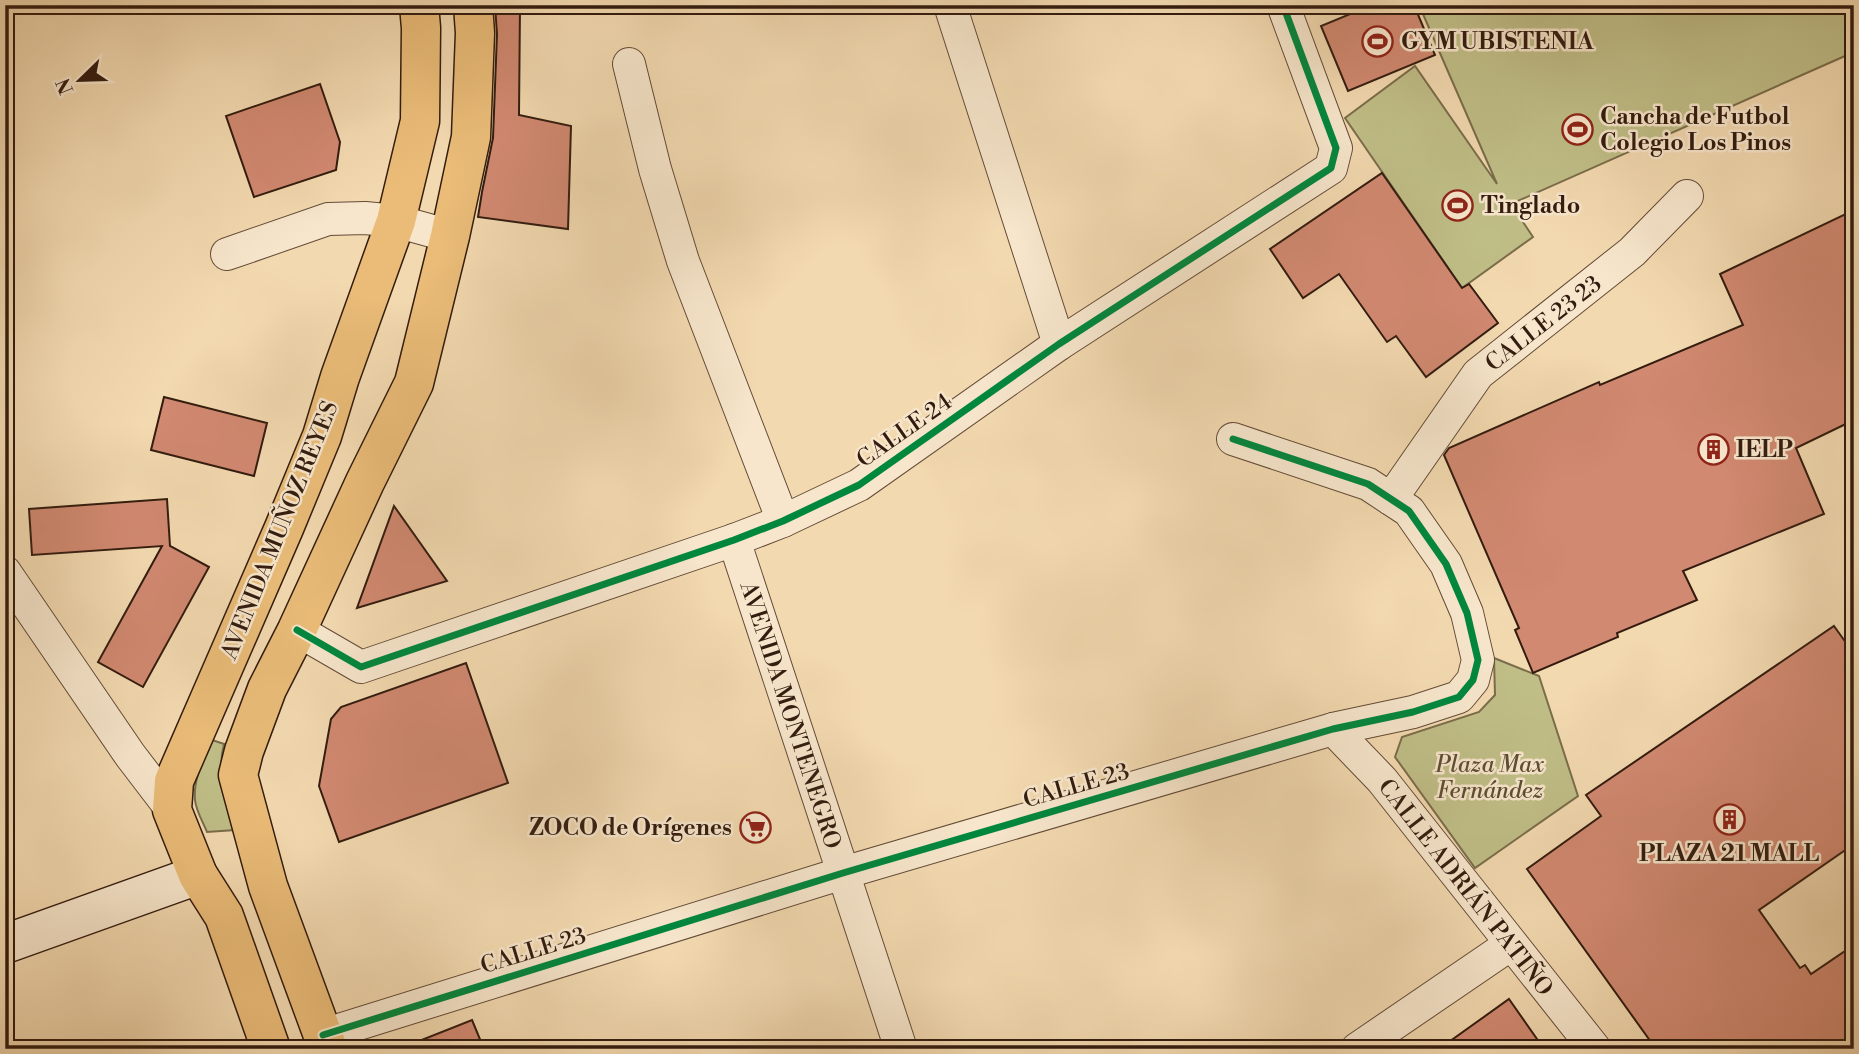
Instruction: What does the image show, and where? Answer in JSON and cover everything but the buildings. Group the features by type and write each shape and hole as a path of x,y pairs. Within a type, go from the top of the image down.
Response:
{"main road":[{"name":"AVENIDA MUÑOZ REYES","path":"172,810 174,781 285,528 322,436 340,377 396,221 420,121 419,5"},
{"path":"318,1044 268,886 238,775 267,689 414,383 471,137 475,33 473,5"},
{"path":"250,605 297,631"},
{"path":"172,810 198,875 224,916 271,1049"},
{"path":"5,944 198,875 228,879 248,892 318,1044"}],"street":[{"path":"950,5 1059,344"},
{"name":"CALLE 24","path":"297,631 361,667 734,540 859,485 1059,344 1331,168 1336,148 1283,5"},
{"path":"629,64 655,169 683,261 783,520"},
{"name":"CALLE 23 23","path":"1391,499 1478,374 1632,252 1687,196"},
{"path":"228,254 328,219 396,221 450,236"},
{"name":"CALLE 23","path":"318,1044 843,873 1333,729 1413,712 1459,697 1474,680 1478,660 1467,613 1446,564 1409,511 1368,484 1233,439"},
{"name":"AVENIDA MONTENEGRO","path":"734,540 901,1049"},
{"path":"5,572 130,755 172,810"},
{"name":"CALLE ADRIÁN PATIÑO","path":"1333,729 1382,780 1595,1049"},
{"path":"130,755 156,764 183,758"},
{"path":"1357,1049 1511,944"}],"green space":[{"name":"Cancha de Futbol Colegio Los Pinos","path":"1419,5 1854,5 1854,52 1511,204 1533,237 1462,288 1345,118 1415,66 1497,184"},
{"name":"Plaza Max Fernández","path":"1494,658 1539,676 1578,796 1475,868 1395,757 1402,737 1479,712 1495,695"},
{"path":"212,740 224,744 222,776 235,830 207,832 198,812 195,792 197,777"}],"cycle path":[{"path":"297,630 361,667 734,540 783,521 859,485 1059,344 1331,168 1336,148 1283,5"},
{"path":"323,1035 843,873 1333,729 1413,712 1459,697 1473,680 1478,660 1467,613 1446,564 1409,511 1368,484 1233,439"}],"place":[{"name":"GYM UBISTENIA","path":"1378,41"},
{"name":"Cancha de Futbol Colegio Los Pinos","path":"1577,129"},
{"name":"Tinglado","path":"1458,205"},
{"name":"IELP","path":"1713,449"},
{"name":"PLAZA 21 MALL","path":"1729,819"},
{"name":"ZOCO de Orígenes","path":"755,827"}]}
